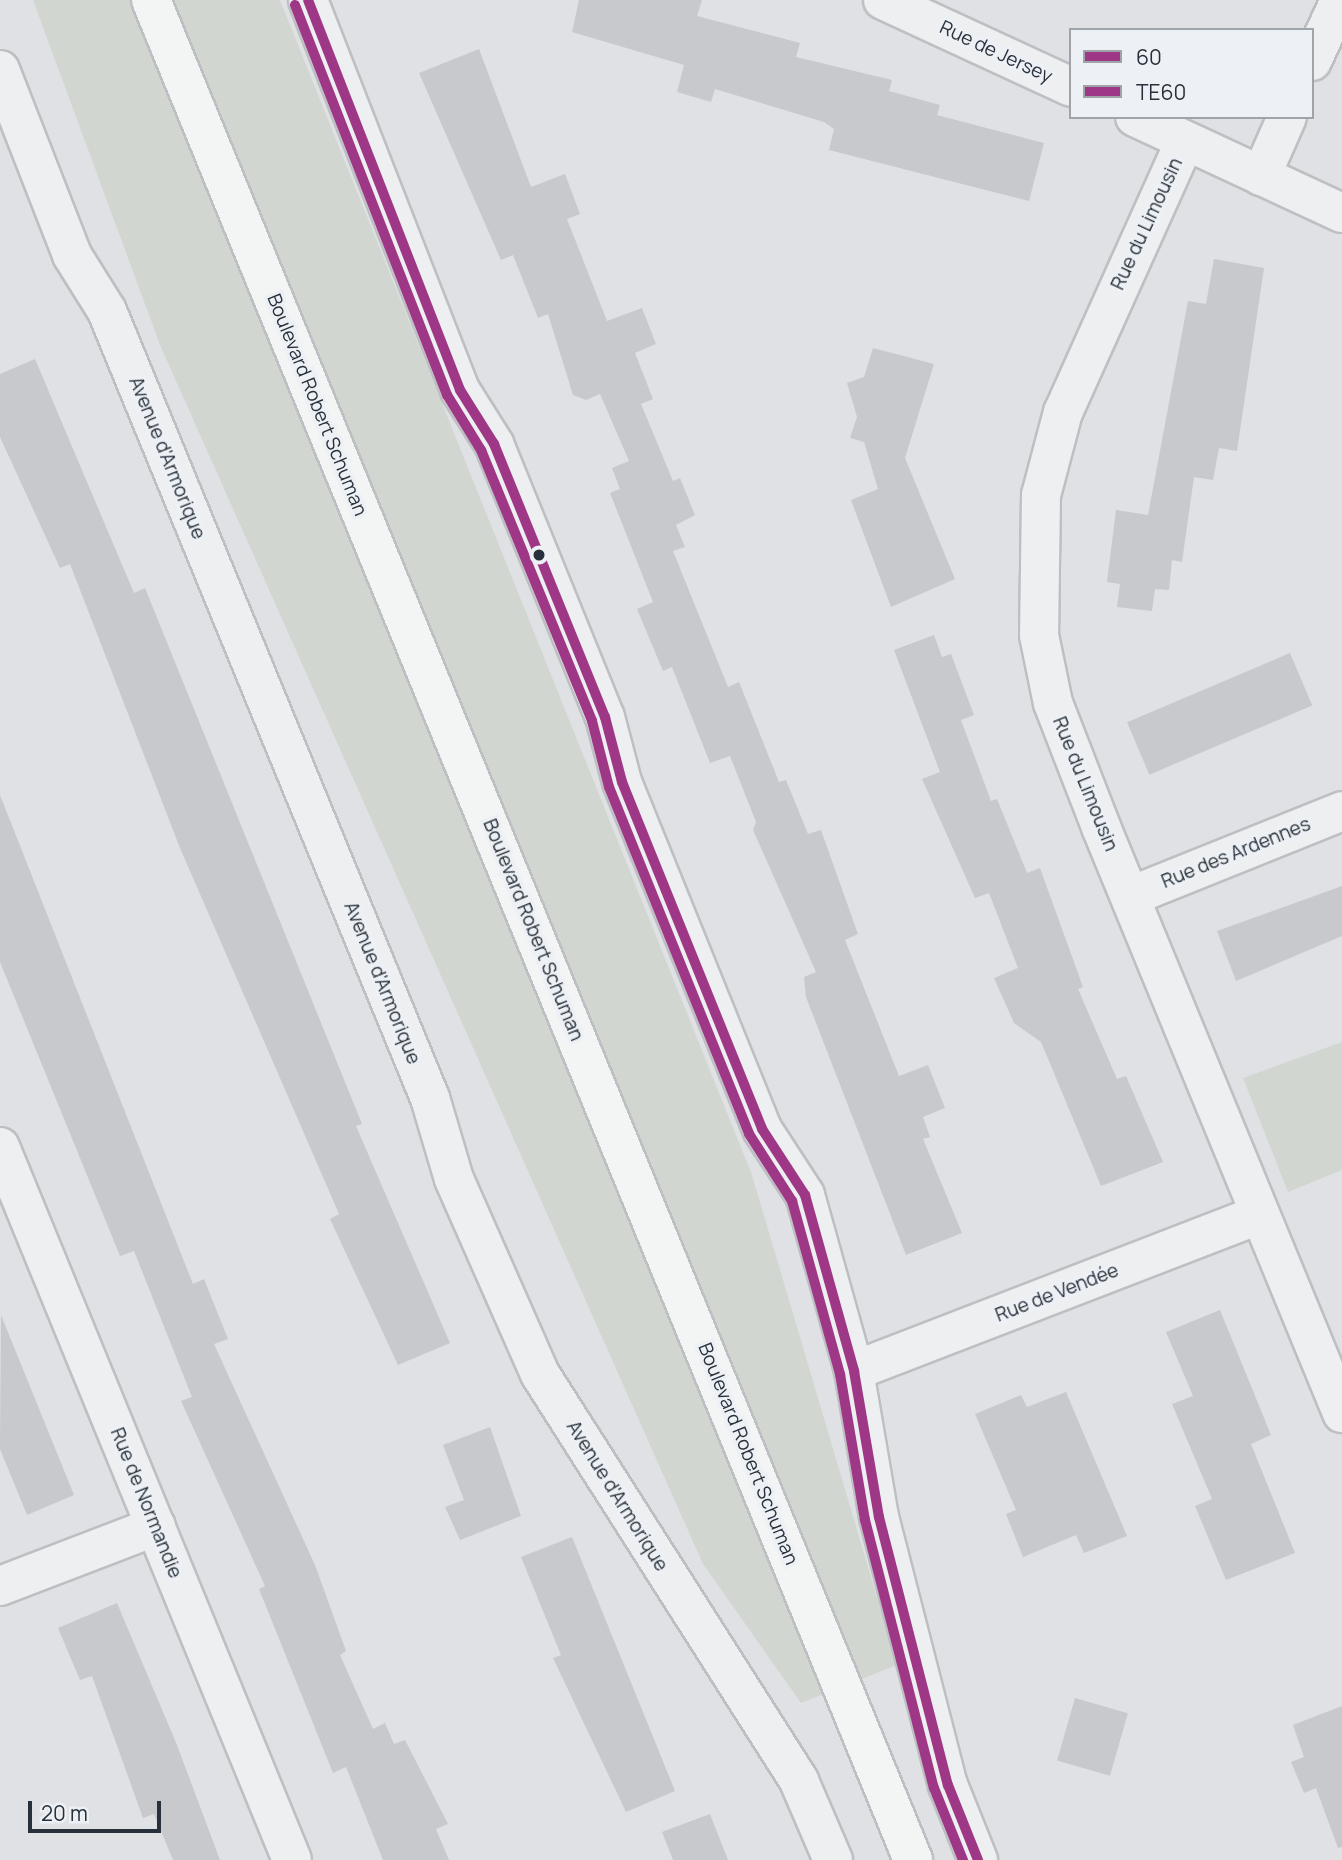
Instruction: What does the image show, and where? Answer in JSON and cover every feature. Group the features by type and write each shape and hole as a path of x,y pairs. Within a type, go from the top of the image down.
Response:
{"main road":[{"name":"Boulevard Robert Schuman","path":"151,0 914,1860"}],"street":[{"path":"309,0 460,390 494,444 606,717 622,782 762,1129 805,1195 854,1371 879,1517 948,1785 978,1860"},
{"name":"Rue de Jersey","path":"883,0 1069,86"},
{"path":"1314,57 1340,0"},
{"name":"Avenue d'Armorique","path":"0,70 8,114 72,255 107,312 430,1098 454,1179 540,1374 799,1781 833,1860"},
{"path":"1139,119 1342,213"},
{"path":"1261,176 1286,119"},
{"name":"Rue du Limousin","path":"1185,141 1063,412 1041,495 1035,571 1053,703 1342,1413"},
{"name":"Rue des Ardennes","path":"1131,896 1342,811"},
{"name":"Rue de Normandie","path":"0,1147 292,1860"},
{"name":"Rue de Vendée","path":"854,1371 1260,1214"},
{"path":"0,1586 156,1526"}],"shaded area":[{"path":"33,0 280,0 752,1175 897,1665 801,1703 703,1564 160,345"},
{"path":"1342,1042 1342,1170 1288,1192 1243,1078"}],"building":[{"path":"579,0 702,0 697,16 800,43 796,57 892,80 889,91 940,105 937,115 1044,143 1029,201 829,150 834,129 824,122 715,89 711,102 677,92 684,65 572,32"},
{"path":"479,49 531,187 565,174 580,214 567,219 607,321 642,308 656,344 635,353 653,399 641,404 673,481 680,478 695,515 676,525 685,547 673,551 728,687 739,682 779,782 786,780 808,834 821,830 858,934 845,940 899,1076 928,1065 945,1108 923,1117 930,1137 923,1139 962,1233 906,1255 806,997 804,977 816,972 753,830 756,822 730,756 710,763 672,667 663,671 637,609 653,602 610,493 620,489 612,468 629,461 600,394 586,400 573,395 548,314 538,318 513,255 501,260 419,73"},
{"path":"1214,259 1264,268 1237,451 1219,448 1213,480 1194,477 1182,562 1172,560 1169,590 1155,589 1152,611 1117,607 1120,584 1107,582 1116,510 1148,515 1188,301 1206,304"},
{"path":"873,348 934,364 905,458 955,579 891,607 851,500 878,489 864,442 850,438 857,417 847,383 864,377"},
{"path":"35,359 134,593 145,588 362,1124 356,1126 450,1343 398,1365 330,1219 339,1214 180,848 70,564 60,568 0,437 0,374"},
{"path":"934,635 942,657 951,654 974,715 961,720 991,801 997,799 1027,873 1040,868 1083,987 1078,989 1117,1079 1126,1076 1163,1162 1101,1186 1041,1042 1014,1023 994,978 1018,968 989,893 975,898 922,779 940,772 894,650"},
{"path":"1290,653 1312,705 1149,775 1127,722"},
{"path":"0,795 193,1284 204,1279 228,1339 214,1344 315,1565 346,1651 340,1655 373,1729 385,1723 394,1744 405,1740 448,1824 436,1829 449,1860 383,1860 346,1767 333,1773 259,1589 265,1586 181,1401 192,1397 134,1251 120,1256 0,962"},
{"path":"1342,886 1342,936 1236,981 1217,931"},
{"path":"1220,1310 1271,1435 1251,1444 1295,1553 1226,1580 1195,1506 1212,1499 1172,1404 1193,1396 1166,1332"},
{"path":"1,1315 74,1495 27,1515 0,1449"},
{"path":"1066,1392 1127,1536 1084,1553 1076,1535 1023,1557 1006,1514 1016,1510 975,1414 1021,1395 1027,1407"},
{"path":"490,1427 521,1516 460,1540 445,1507 464,1500 443,1445"},
{"path":"572,1537 675,1791 626,1812 553,1658 561,1655 521,1557"},
{"path":"117,1603 177,1745 220,1860 173,1860 154,1814 143,1818 92,1676 80,1680 58,1628"},
{"path":"1075,1698 1128,1713 1110,1776 1057,1760"},
{"path":"1342,1706 1342,1847 1338,1848 1316,1788 1304,1793 1291,1762 1304,1757 1293,1725"},
{"path":"710,1814 728,1860 673,1860 662,1832"}],"transit line":[{"name":"60","path":"308,0 460,390 494,444 605,717 622,782 762,1129 805,1195 854,1371 879,1517 948,1785 978,1860"},
{"name":"TE60","path":"295,5 447,395 481,450 592,721 609,787 749,1134 792,1201 840,1374 865,1520 934,1788 963,1860"}]}
